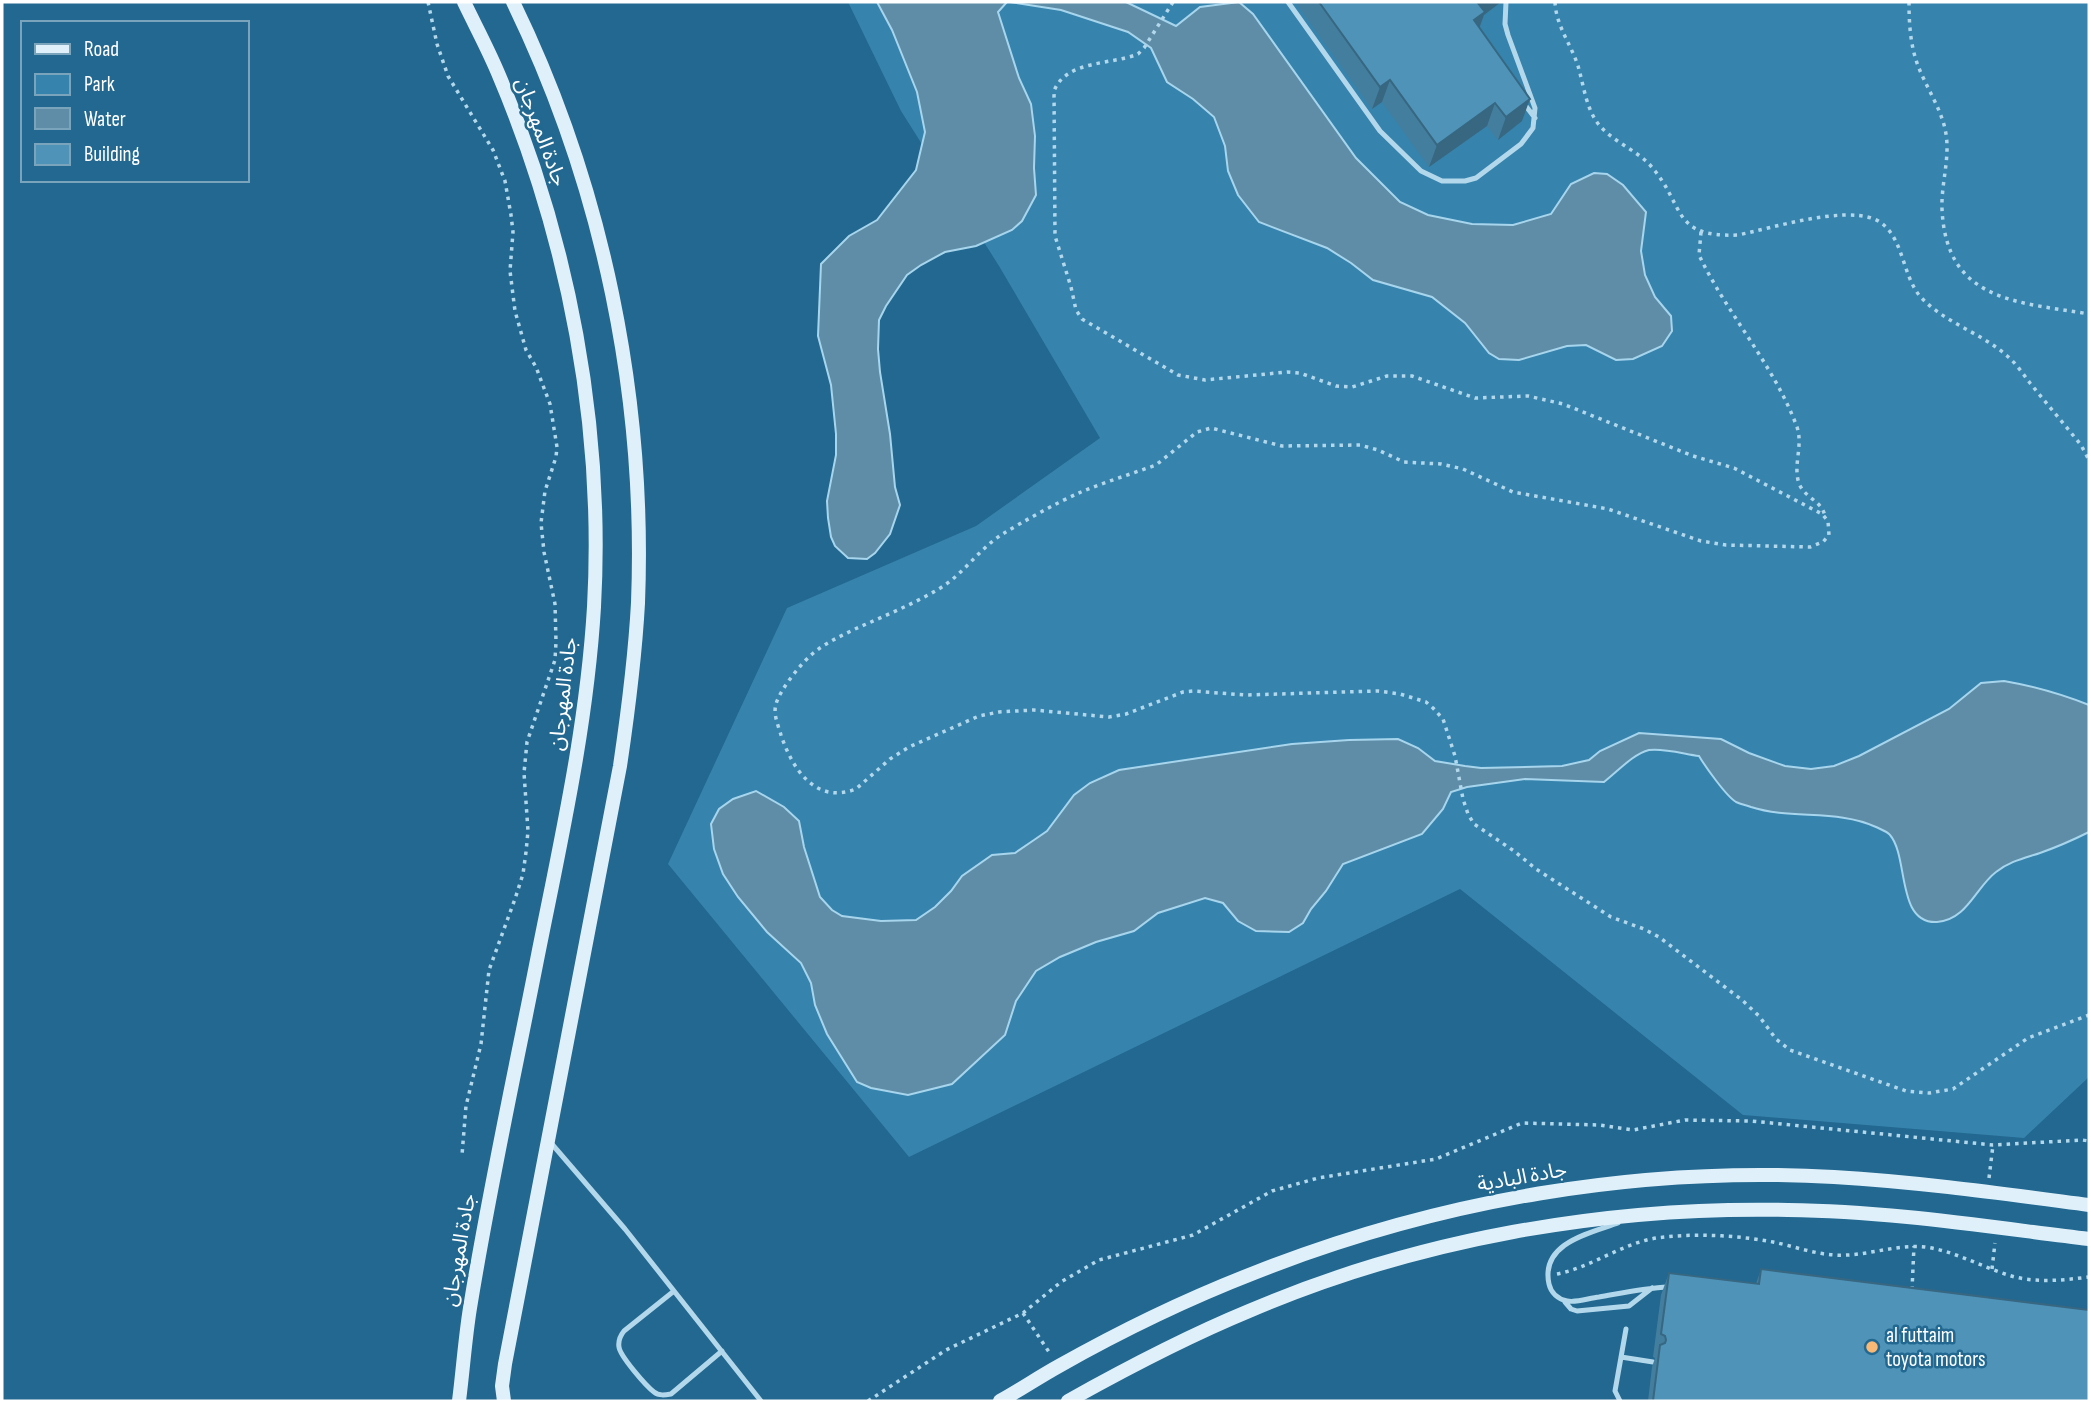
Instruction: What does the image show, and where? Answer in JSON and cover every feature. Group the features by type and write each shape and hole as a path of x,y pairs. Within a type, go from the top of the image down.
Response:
{"main road":[{"name":"جادة المهرجان","path":"459,1401 470,1305 577,760 588,683 594,605 595,527 591,449 582,371 556,244 526,144 497,71 464,2"},
{"name":"جادة المهرجان","path":"504,1401 502,1385 505,1364 620,766 632,685 638,520 625,370 608,275 588,196 563,117 513,2"},
{"name":"جادة البادية","path":"1000,1401 1059,1366 1198,1296 1308,1252 1422,1218 1538,1194 1655,1180 1773,1175 1892,1181 2089,1205"},
{"path":"1068,1401 1160,1351 1264,1304 1345,1275 1417,1254 1539,1228 1639,1215 1788,1210 1888,1215 2089,1239"}],"lane":[{"path":"1288,2 1380,131 1421,171 1431,177 1453,182 1476,177 1521,144 1528,137 1535,118 1532,99 1505,24 1506,2"},
{"path":"1520,98 1535,118"},
{"path":"548,1141 625,1229 761,1401"},
{"path":"1639,1215 1564,1244 1554,1255 1548,1275 1549,1288 1571,1309 1577,1311 1625,1307 1652,1288"},
{"path":"1564,1300 1678,1286"},
{"path":"674,1291 624,1331 618,1346 622,1356 654,1392 667,1395 722,1351"},
{"path":"1620,1401 1615,1391 1626,1329"},
{"path":"1621,1357 1653,1362"}],"path":[{"path":"428,2 437,44 448,76 488,142 505,181 513,232 510,271 515,311 526,350 536,367 550,404 557,447 545,491 541,523 555,604 555,660 527,742 524,773 528,831 523,874 489,970 481,1044 466,1106 462,1155"},
{"path":"1173,2 1144,48 1131,57 1068,72 1054,91 1054,229 1074,304 1082,319 1178,375 1191,379 1293,372 1336,386 1352,387 1402,374 1475,398 1517,396 1552,400 1693,456 1734,468 1826,517"},
{"path":"1555,2 1558,23 1578,65 1589,106 1598,124 1644,159 1664,184 1682,219 1701,232 1724,235 1738,235 1834,216 1870,217 1877,220 1890,231 1910,281 1921,297 1935,310 1996,347 2012,360 2081,445 2089,460"},
{"path":"1909,2 1910,30 1916,61 1941,117 1946,135 1943,224 1946,239 1960,267 1975,283 1996,296 2089,314"},
{"path":"1701,232 1699,255 1788,407 1799,435 1798,479 1805,493 1823,508 1830,526 1829,535 1823,542 1805,548 1712,543 1608,509 1513,492 1451,466 1404,462 1370,447 1282,446 1218,429 1204,429 1156,465 1082,491 1007,532 986,547 945,585 819,648 795,673 779,697 775,712 788,753 806,780 833,793 843,793 856,789 890,759 909,747 979,716 999,712 1034,710 1109,718 1183,692 1193,691 1245,695 1378,691 1400,694 1426,702 1438,713 1446,726 1455,756 1462,799 1470,819 1478,828 1604,913 1659,937 1742,1000 1783,1046 1809,1058 1906,1091 1941,1092 1953,1090 2028,1038 2089,1015"},
{"path":"1988,1192 1993,1145"},
{"path":"1992,1269 1997,1228"},
{"path":"1548,1275 1581,1268 1640,1242 1668,1237 1737,1237 1821,1254 1843,1255 1914,1246 1938,1250 2012,1276 2033,1280 2089,1277"},
{"path":"1912,1291 1914,1246"},
{"path":"1023,1313 1059,1366"}],"green space":[{"path":"848,2 2089,2 2089,1077 2024,1138 1743,1115 1460,889 909,1157 668,864 787,608 976,526 1100,438 999,266 901,111"}],"water":[{"path":"877,2 1007,2 998,12 1019,78 1031,104 1035,136 1036,195 1022,221 1012,230 976,246 945,252 907,275 879,320 880,372 895,487 900,505 890,534 867,559 848,558 835,546 831,537 827,501 836,455 836,434 831,385 818,336 821,264 849,236 877,220 916,170 925,132 917,92 892,30"},
{"path":"1010,2 1126,2 1176,26 1200,7 1239,2 1253,14 1356,158 1400,202 1428,215 1472,224 1513,225 1551,214 1571,184 1594,173 1607,174 1623,185 1646,212 1641,251 1645,275 1655,297 1671,316 1672,331 1662,346 1633,359 1616,360 1586,345 1567,346 1519,360 1499,359 1489,353 1465,323 1432,297 1373,280 1327,248 1259,222 1238,195 1228,171 1225,146 1214,117 1167,82 1151,48 1128,32 1061,10"},
{"path":"2004,681 2026,685 2089,705 2089,832 2001,868 1989,878 1964,909 1947,920 1924,920 1915,912 1905,888 1896,845 1886,832 1846,818 1766,811 1736,802 1721,787 1699,756 1667,750 1649,750 1631,759 1604,782 1525,779 1467,787 1451,792 1443,809 1422,834 1343,864 1303,923 1289,932 1256,931 1238,921 1223,903 1205,898 1158,913 1134,931 1096,942 1060,957 1036,971 1016,1001 1005,1035 952,1084 908,1095 871,1088 857,1082 827,1034 815,1005 811,983 801,963 767,932 738,897 723,874 714,849 711,824 719,809 733,799 756,791 784,807 799,821 804,847 820,897 832,910 842,916 881,921 916,920 935,907 962,876 992,855 1015,853 1047,831 1074,795 1090,783 1119,770 1292,744 1398,739 1418,748 1435,761 1465,766 1562,766 1589,760 1600,751 1639,733 1721,739 1785,766 1811,769 1834,766 1859,756 1949,709 1981,683"}],"building":[{"path":"1319,2 1480,2 1478,3 1485,12 1474,20 1530,99 1506,117 1495,103 1437,145 1390,80 1380,87"},
{"name":"al futtaim toyota motors","path":"1761,1269 2089,1310 2089,1401 1653,1401 1660,1345 1666,1340 1661,1334 1669,1273 1759,1284"}],"place":[{"name":"al futtaim toyota motors","path":"1872,1347"}]}
